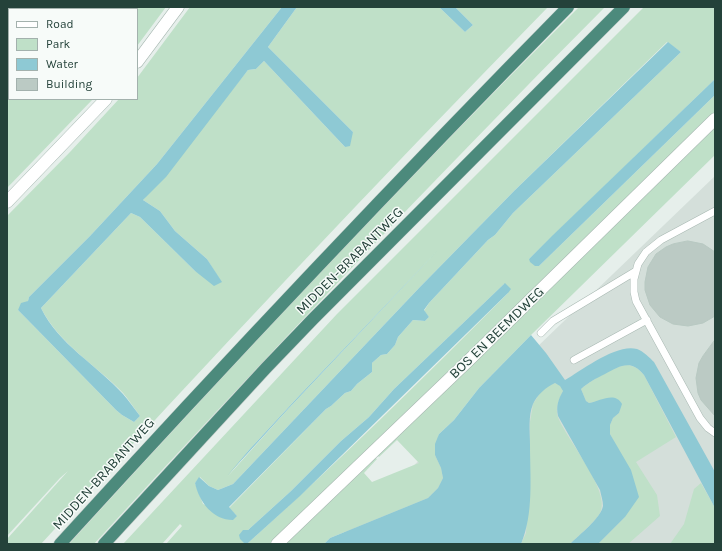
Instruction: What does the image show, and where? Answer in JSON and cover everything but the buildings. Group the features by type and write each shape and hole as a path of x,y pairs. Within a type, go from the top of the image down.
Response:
{"highway":[{"name":"MIDDEN-BRABANTWEG","path":"60,544 184,408 336,247 568,7"},
{"name":"MIDDEN-BRABANTWEG","path":"104,544 313,319 624,7"}],"street":[{"path":"138,61 178,7"},
{"path":"7,202 105,100"},
{"name":"BOS EN BEEMDWEG","path":"277,544 468,361 715,119"}],"lane":[{"path":"715,211 650,247 641,258 636,272 634,286 635,297 700,418 708,428 715,433"},
{"path":"541,333 552,321 636,272"},
{"path":"574,360 647,320"}],"shaded area":[{"path":"715,176 715,544 332,544"}],"green space":[{"path":"7,7 166,7 138,45 138,8 8,8 8,100 92,100 7,188"},
{"path":"190,7 282,7 157,164 18,310 116,410 134,422 140,416 123,393 58,333 41,308 131,213 140,217 195,271 221,282 207,259 175,231 160,211 143,200 248,70 256,69 264,61 345,147 353,132 268,47 297,7 439,7 465,32 473,25 455,7 548,7 292,273 41,544 7,544 7,539 68,471 7,536 7,216 70,152 118,100 138,100 138,77"},
{"path":"579,7 605,7 475,139 347,273 94,544 69,544 384,205"},
{"path":"644,7 714,7 715,79 529,259 539,266 715,95 715,114 519,307 270,544 166,544 182,526 180,524 162,544 123,544 337,314","holes":["667,42 681,52 513,213 495,235 488,240 429,303 424,311 429,317 425,321 413,320 398,337 395,345 387,354 381,355 372,363 372,372 351,391 345,393 326,409 229,508 237,516 203,504 195,483 200,477 209,486 218,490 233,484 419,288 515,190","439,249 289,408 228,476 249,450","504,284 508,293 445,357 315,482 248,543 244,543 243,530 248,530 291,491 341,441 369,417 394,389"]},
{"path":"715,124 715,155 531,335 479,388 454,420 439,434 435,455 441,468 443,478 438,488 428,498 330,538 324,544 286,544 374,457 377,459 364,473 372,482 419,463 397,440 379,457 377,455"},
{"path":"628,365 637,368 644,375 676,437 636,462 657,495 660,516 628,544 598,544 625,517 618,449 610,434 610,425 613,418 619,413 620,408 594,402 589,403 586,401 581,389 610,371"},
{"path":"555,383 561,386 563,391 557,407 558,417 594,479 600,492 602,504 598,516 570,544 521,544 526,533 530,469 530,422 533,404 540,393 548,386"},
{"path":"701,483 715,508 715,544 670,544 684,524 694,489"}],"water":[{"path":"282,7 297,7 268,47 353,132 350,146 345,147 264,61 256,69 248,70 166,177 143,200 160,211 175,231 207,259 222,282 214,286 195,271 140,217 131,213 41,308 57,333 113,383 125,397 140,416 134,422 116,410 18,310 21,303 28,301 29,297 90,236 157,164"},
{"path":"439,7 455,7 473,25 465,32"},
{"path":"668,42 681,52 513,213 495,235 488,240 429,303 424,310 429,317 425,321 413,320 398,337 395,345 387,354 381,355 372,363 372,372 351,391 345,393 326,409 229,507 237,516 233,520 226,519 219,517 208,509 200,497 195,483 199,477 209,486 218,490 233,484 419,288 515,190"},
{"path":"715,79 715,95 539,266 535,266 530,262 529,259 553,235"},
{"path":"439,249 289,408 227,476 298,397"},
{"path":"505,283 511,289 508,293 300,496 248,543 244,543 240,539 239,535 243,530 248,530 291,491 341,441 369,417 394,389"},
{"path":"531,335 565,380 600,358 629,348 637,349 654,362 715,472 715,508 644,375 635,367 625,366 598,377 581,389 586,401 589,403 611,397 619,400 622,404 619,413 613,418 610,425 610,434 631,470 639,497 625,517 598,544 570,544 594,521 601,511 603,504 600,490 558,416 558,403 563,391 560,386 555,383 539,394 530,413 530,507 521,544 324,544 330,538 428,498 438,488 443,478 441,468 435,455 435,444 439,434 454,420 479,388"}]}
